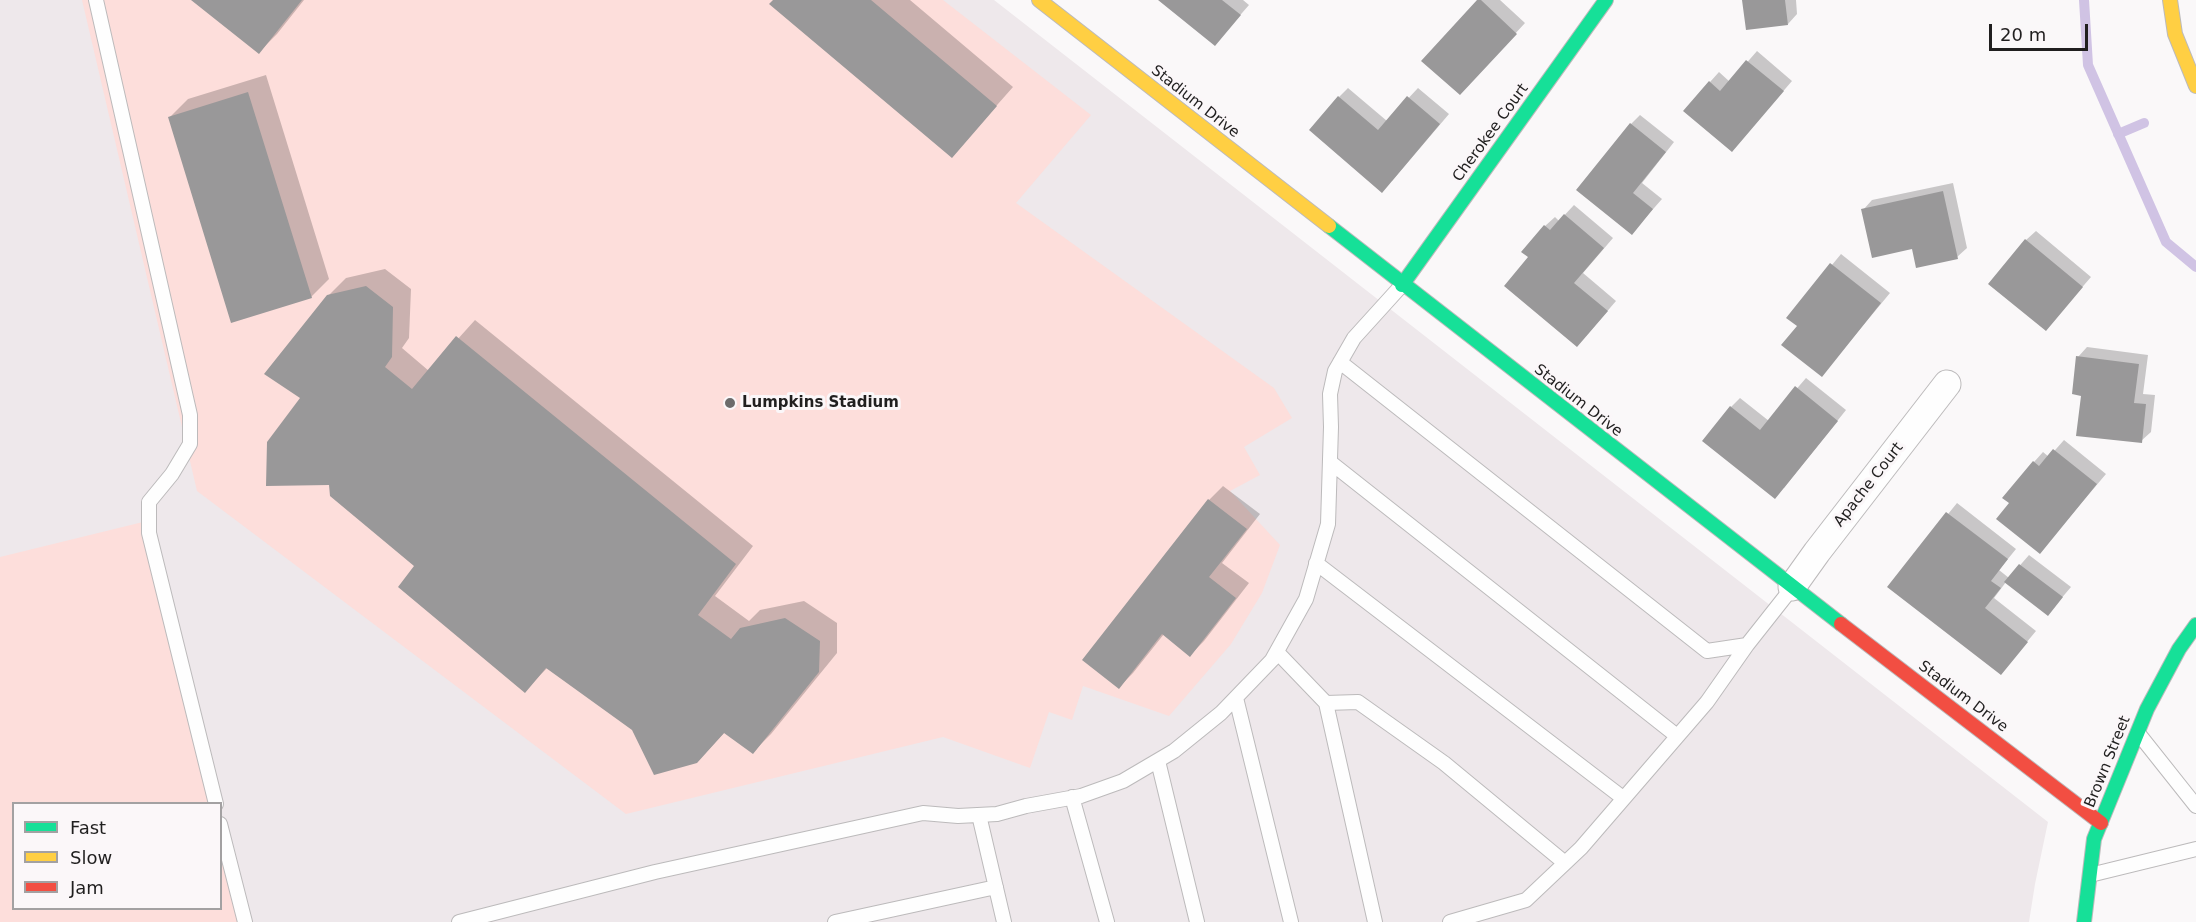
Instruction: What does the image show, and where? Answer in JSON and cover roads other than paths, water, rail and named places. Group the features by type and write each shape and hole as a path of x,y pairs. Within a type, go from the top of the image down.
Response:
{"street":[{"name":"Stadium Drive","path":"1039,0 1402,285 2101,823"},
{"name":"Cherokee Court","path":"1402,285 1606,0"},
{"path":"2170,0 2175,34 2196,86"},
{"name":"Apache Court","path":"1792,587 1947,384"},
{"name":"Brown Street","path":"2084,922 2094,839 2147,709 2179,649 2196,625"}],"lane":[{"path":"96,0 190,416 190,444 172,474 149,502 149,533 216,802"},
{"path":"459,922 655,872 923,813 958,816 997,814 1072,797 1123,782 1158,761 1190,738 1236,698 1272,660 1306,599 1328,524 1330,394 1335,371 1354,338 1402,285"},
{"path":"1340,362 1707,651 1747,645"},
{"path":"1330,462 1677,736"},
{"path":"1316,563 1623,798"},
{"path":"1450,922 1526,900 1581,848 1707,702 1792,587"},
{"path":"1277,652 1326,703 1375,922"},
{"path":"1236,698 1292,922"},
{"path":"1326,703 1358,702 1444,763 1565,863"},
{"path":"2138,732 2196,806"},
{"path":"1158,761 1197,922"},
{"path":"1072,797 1107,922"},
{"path":"979,815 1004,922"},
{"path":"222,832 245,922"},
{"path":"2090,875 2196,849"},
{"path":"835,922 996,887"}],"waterway":[{"path":"2084,0 2088,65 2166,242 2196,267"},
{"path":"2118,134 2144,123"}],"place":[{"name":"Lumpkins Stadium","path":"730,403"}]}
